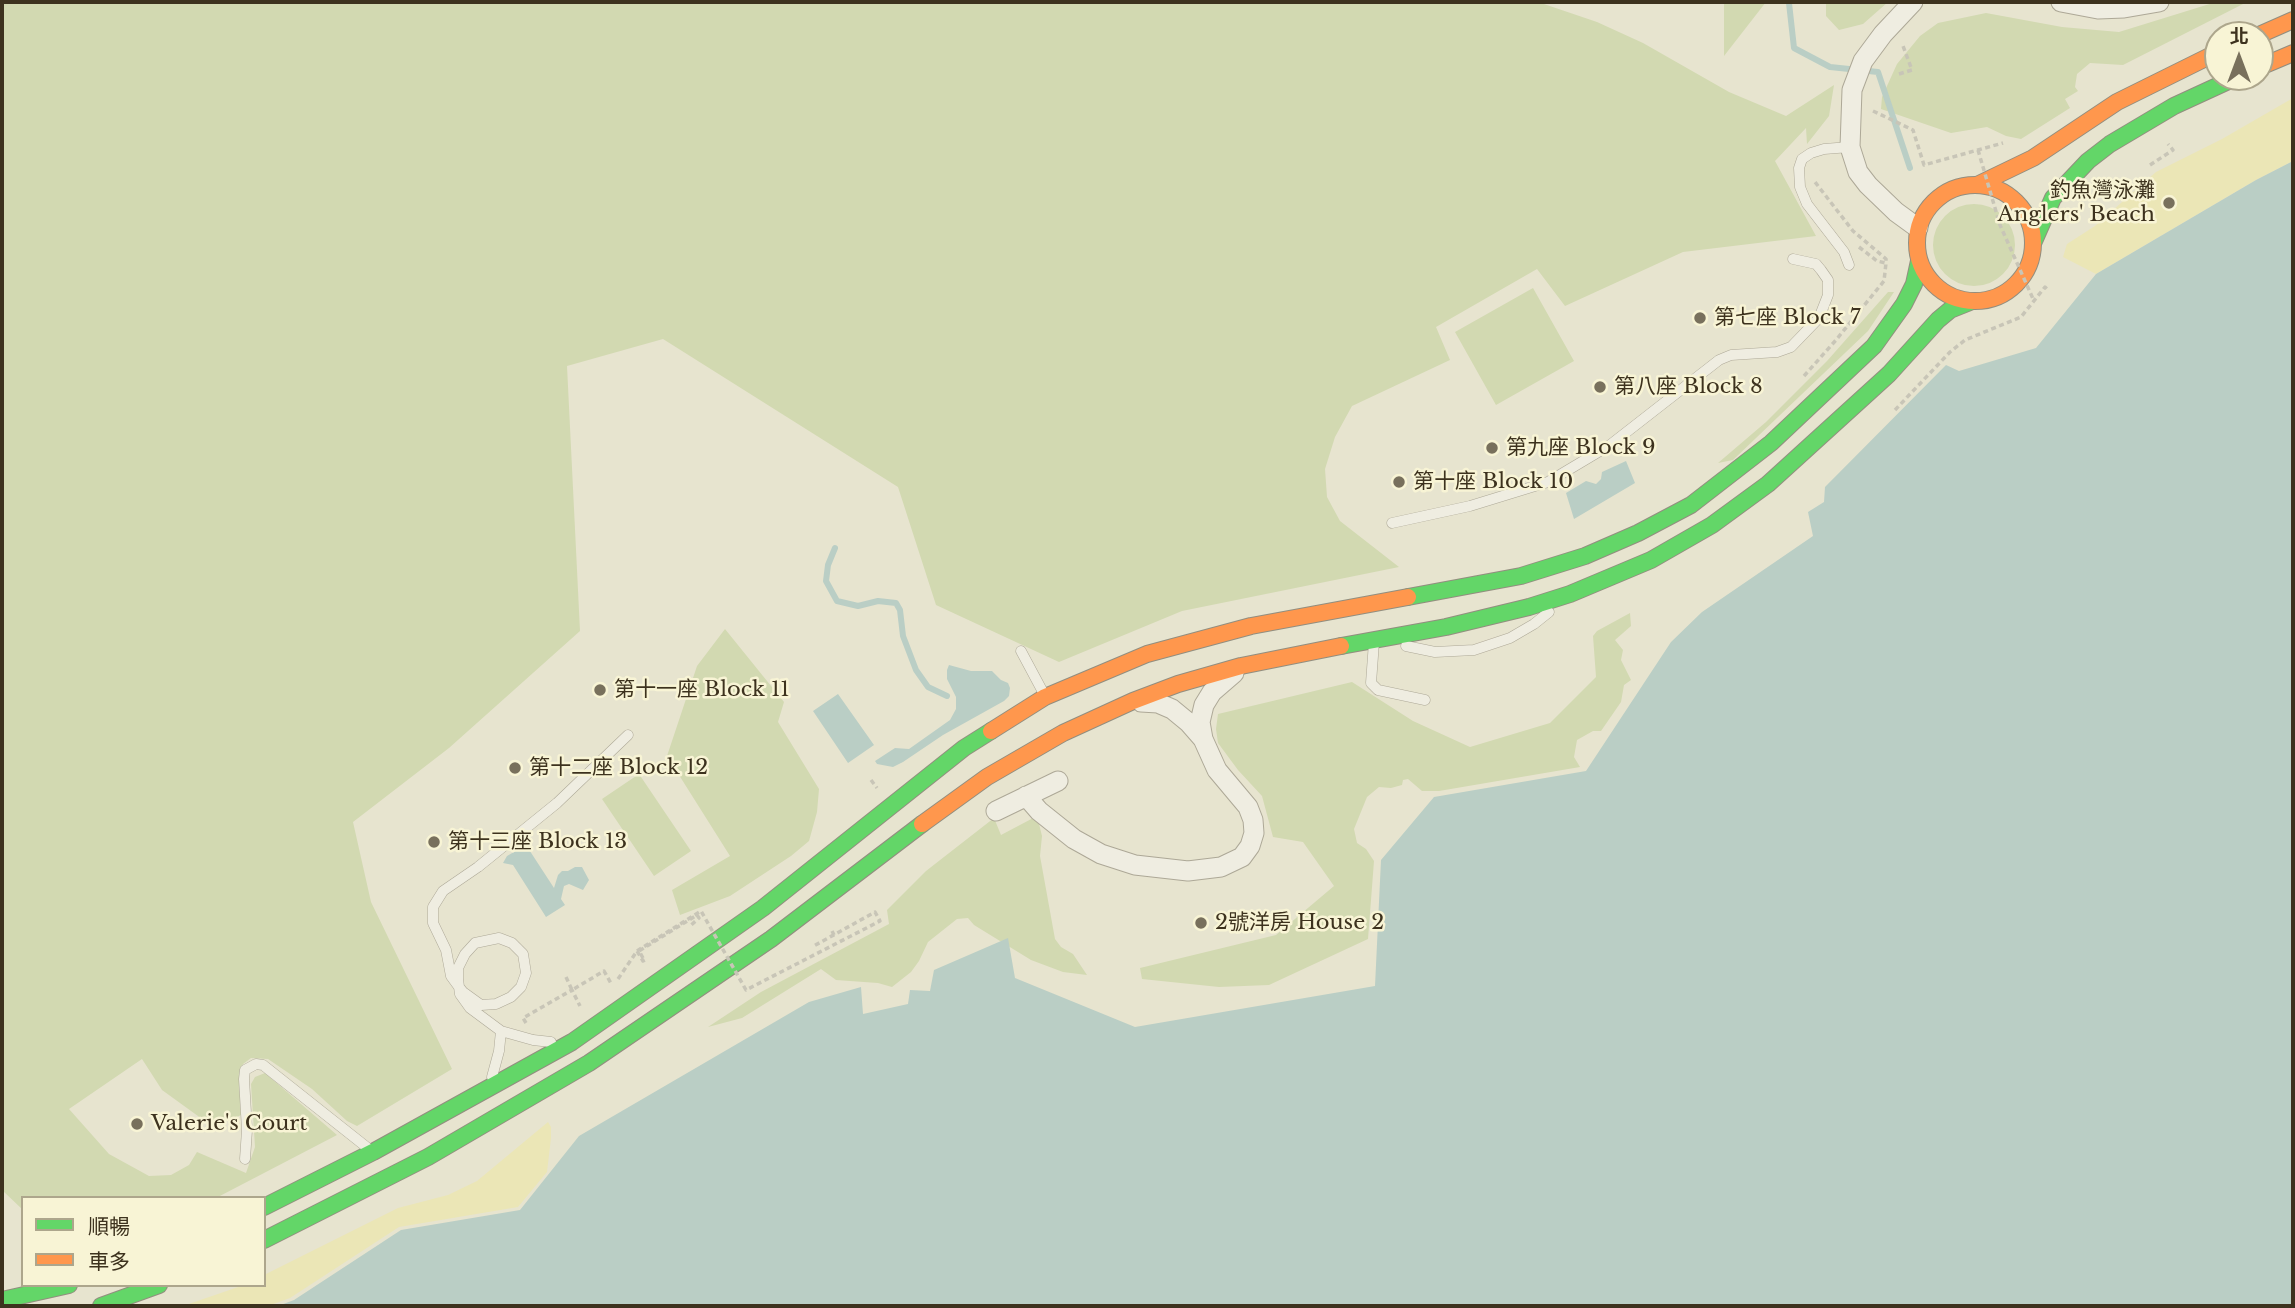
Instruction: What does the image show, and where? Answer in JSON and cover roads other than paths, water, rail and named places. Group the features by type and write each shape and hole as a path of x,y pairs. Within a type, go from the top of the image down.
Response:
{"main road":[{"path":"2274,28 2293,20"},
{"path":"2274,61 2293,53"},
{"path":"1970,302 1953,298 1938,289 1926,276 1919,261 1916,244 1918,228 1929,207 1947,192 1977,185 2033,158 2117,102 2204,58"},
{"path":"2034,241 2053,198 2088,161 2174,106 2207,91"},
{"path":"266,1239 438,1151 589,1063 771,939 915,828 987,777 1063,733 1178,684 1241,666 1446,627 1570,594 1651,560 1712,525 1768,484 1843,417 1889,374 1950,310 1970,302 1989,300 2020,282 2033,256 2033,229 2014,200 2003,192 1977,185"},
{"path":"266,1207 373,1152 572,1042 763,908 964,748 1045,697 1160,651 1251,626 1521,576 1585,556 1638,533 1691,505 1771,443 1874,346 1904,304 1914,284 1919,261"},
{"path":"2,1300 60,1287"},
{"path":"102,1306 154,1287"}],"street":[{"path":"1912,2 1868,54 1852,90 1850,147 1858,172 1868,185 1896,212 1918,228"},
{"path":"2061,2 2098,9 2159,2"},
{"path":"1026,796 1039,811 1074,839 1117,859 1170,870 1209,869 1242,858 1250,846 1254,820 1244,801 1217,770 1203,739 1200,722 1204,705 1212,692 1241,666"},
{"path":"1133,701 1158,703 1172,709 1203,739"},
{"path":"996,811 1058,781"}],"lane":[{"path":"1849,265 1844,252 1807,204 1800,187 1799,169 1802,159 1811,153 1850,147"},
{"path":"1392,523 1470,506 1548,482 1610,445 1719,359 1731,355 1777,352 1791,347 1819,317 1828,295 1828,280 1816,264 1793,259"},
{"path":"1425,700 1378,690 1371,683 1374,639 1435,652 1474,650 1510,638 1534,624 1570,594"},
{"path":"1021,651 1045,697"},
{"path":"572,1042 533,1040 501,1031 470,1008 460,994 459,987 458,968 475,943 499,938 512,943 523,954 526,973 521,987 511,997 496,1004 481,1005 459,987 451,976 446,950 433,923 433,907 443,891 478,867 556,803 628,735"},
{"path":"489,1087 498,1057 501,1031"},
{"path":"245,1159 247,1130 244,1079 246,1070 256,1064 263,1065 373,1152"}],"waterway":[{"path":"1789,3 1794,48 1830,67 1878,72 1910,168"},
{"path":"835,548 828,565 826,581 837,601 858,606 878,601 896,603 900,610 903,636 916,670 928,687 947,696"}],"place":[{"name":"釣魚灣泳灘 Anglers' Beach","path":"2169,203"},
{"name":"第七座 Block 7","path":"1700,318"},
{"name":"第八座 Block 8","path":"1600,387"},
{"name":"第九座 Block 9","path":"1492,448"},
{"name":"第十座 Block 10","path":"1399,482"},
{"name":"第十一座 Block 11","path":"600,690"},
{"name":"第十二座 Block 12","path":"515,768"},
{"name":"第十三座 Block 13","path":"434,842"},
{"name":"2號洋房 House 2","path":"1201,923"},
{"name":"Valerie's Court","path":"137,1124"}]}
